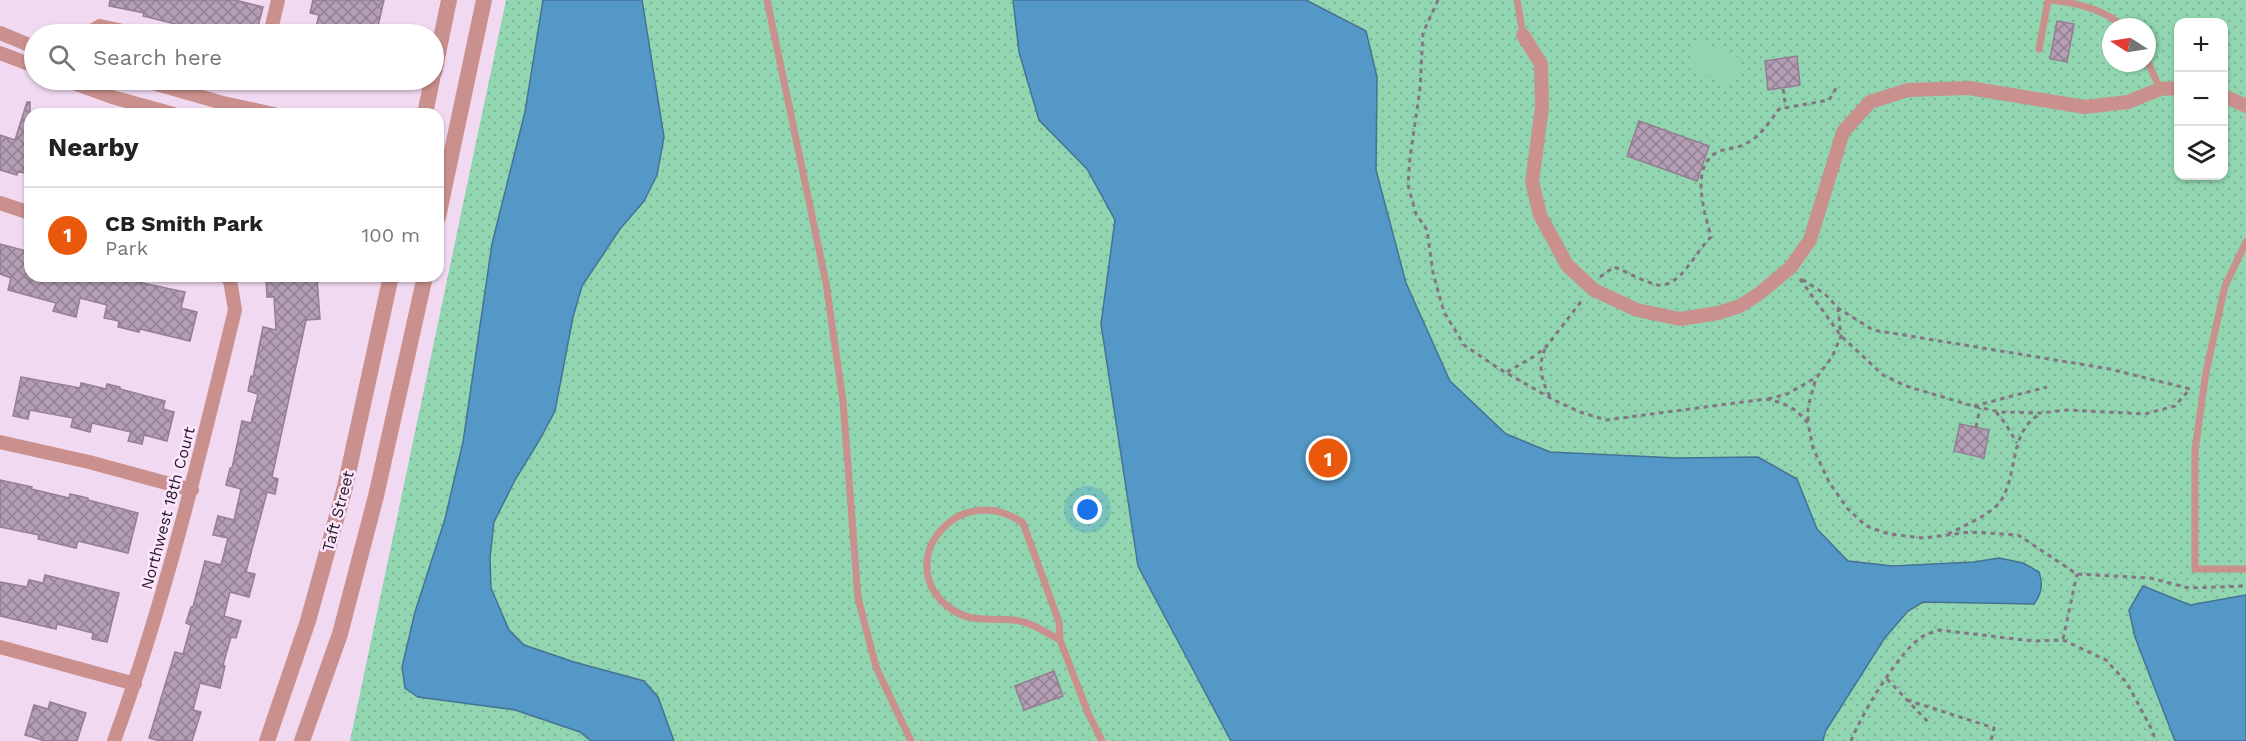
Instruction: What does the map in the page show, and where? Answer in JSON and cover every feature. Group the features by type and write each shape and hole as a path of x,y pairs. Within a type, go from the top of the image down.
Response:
{"street":[{"path":"272,24 278,0"},
{"path":"444,25 449,0"},
{"path":"444,153 484,0"},
{"path":"0,33 24,43"},
{"path":"1523,35 1540,64 1542,107 1532,182 1540,215 1567,265 1594,290 1637,310 1680,319 1718,313 1740,306 1795,272 1810,240 1844,132 1870,102 1908,90 1969,88 2085,107 2128,102 2160,89 2174,88"},
{"path":"0,53 24,62"},
{"path":"93,90 152,108"},
{"path":"177,90 246,108"},
{"path":"426,108 430,90"},
{"path":"2228,98 2246,106"},
{"path":"0,203 24,211"},
{"name":"Northwest 18th Court","path":"114,741 135,684 192,490 235,310 228,282"},
{"name":"Taft Street","path":"267,741 308,621 345,487 391,282"},
{"name":"Taft Street","path":"302,741 340,634 367,531 424,282"},
{"path":"0,442 90,462 192,490"},
{"path":"0,647 135,684"}],"lane":[{"path":"767,0 826,282 843,401 858,598 876,667 911,741"},
{"path":"1517,0 1523,35"},
{"path":"2039,49 2050,0 2074,2 2114,18"},
{"path":"2152,72 2160,89"},
{"path":"2246,242 2225,286 2205,372 2195,450 2195,569 2246,569"},
{"path":"1060,640 1036,626 1014,620 979,620 962,615 945,604 933,590 928,573 928,558 941,528 956,517 972,510 996,510 1011,515 1023,523 1059,622 1060,640 1088,713 1102,741"}],"path":[{"path":"1438,0 1423,33 1420,89 1408,185 1416,214 1427,230 1433,273 1444,312 1464,345 1506,373 1552,399 1580,412 1606,420 1766,399 1787,394 1816,377 1832,357 1841,336 1838,308"},
{"path":"1599,278 1614,267 1656,285 1670,285 1679,278 1711,237 1702,205 1701,187 1703,172 1710,159 1719,151 1746,144 1755,138 1779,109 1829,100 1836,88"},
{"path":"1783,89 1786,108"},
{"path":"1795,272 1825,294 1838,308 1873,330 2110,369 2190,389 2175,406 2145,414 1994,411 1973,406 1906,386 1883,375 1841,336 1795,272"},
{"path":"1552,399 1544,387 1541,357 1546,347 1586,295"},
{"path":"1506,373 1546,347"},
{"path":"1816,377 1808,407 1808,423 1813,448 1829,482 1846,508 1866,526 1889,534 1924,538 1970,532 2018,535 2077,574 2150,578 2189,588 2246,586"},
{"path":"1973,406 2047,387"},
{"path":"1766,399 1782,403 1797,411 1808,423"},
{"path":"1976,427 1980,408"},
{"path":"1994,411 2005,423 2017,443"},
{"path":"1946,535 1999,504 2008,486 2017,443 2030,420 2042,413"},
{"path":"2063,640 2077,574"},
{"path":"1851,741 1868,705 1910,646 1925,635 1939,630 2033,640 2063,640 2106,660 2127,682 2156,741"},
{"path":"1887,679 1928,722"},
{"path":"1907,700 1994,728 1991,741"}],"green space":[{"path":"506,0 2246,0 2246,741 350,741"},
{"path":"1696,41 1742,59 1732,85 1686,67"}],"water":[{"path":"543,0 642,0 664,137 657,175 644,201 620,229 582,286 573,317 555,411 515,480 494,522 490,558 491,588 509,630 524,645 574,662 644,681 658,697 674,741 591,741 580,732 515,710 418,697 405,688 402,667 415,612 445,519 463,442 492,244 525,112"},
{"path":"1013,0 1306,0 1366,31 1377,77 1376,170 1406,283 1450,381 1506,434 1550,452 1677,458 1758,457 1797,479 1817,529 1848,561 1893,566 1974,562 1999,558 2023,563 2039,572 2041,588 2037,600 2034,604 1923,602 1908,611 1884,639 1825,732 1823,741 1231,741 1138,566 1101,324 1115,220 1087,169 1039,120 1019,52"},
{"path":"2143,586 2190,605 2246,595 2246,741 2175,741 2135,637 2129,610"}],"building":[{"path":"110,0 235,0 263,7 259,24 175,24 143,16 144,13 109,6"},
{"path":"313,0 384,0 378,24 317,24 319,15 310,13"},
{"path":"2057,21 2074,24 2067,62 2050,59"},
{"path":"1797,56 1800,85 1768,90 1765,61"},
{"path":"27,102 30,102 30,108 25,108"},
{"path":"24,112 24,173 18,171 17,175 0,170 0,135 15,140"},
{"path":"1639,121 1709,146 1697,181 1627,156"},
{"path":"0,244 24,250 24,282 138,282 185,292 181,308 197,312 190,341 140,329 139,332 118,327 119,321 104,318 107,305 80,298 76,317 53,311 56,303 8,290 11,278 0,274"},
{"path":"266,282 317,282 320,319 306,320 272,477 278,479 275,494 267,492 246,572 255,574 249,597 230,592 224,616 241,621 236,638 231,637 223,665 225,666 220,688 200,683 193,710 201,712 192,741 160,741 149,738 175,652 183,654 191,625 186,623 191,607 193,607 205,561 221,565 228,538 213,535 218,516 234,520 241,489 226,485 242,421 251,423 258,394 248,391 263,327 276,330 274,297 267,297"},
{"path":"21,377 80,388 81,383 106,389 107,384 165,401 163,409 174,412 167,441 144,435 142,444 128,441 131,432 92,423 90,432 71,427 73,418 30,410 28,419 13,416"},
{"path":"1960,424 1989,430 1984,458 1954,451"},
{"path":"0,480 69,498 70,494 88,498 88,500 138,513 128,553 78,541 76,548 38,539 39,535 0,527"},
{"path":"45,575 119,593 107,642 92,639 93,633 57,624 56,629 0,616 0,582 27,587 29,580 43,583"},
{"path":"1054,671 1063,696 1024,710 1015,686"},
{"path":"50,702 86,713 77,741 45,741 25,735 34,705 48,709"}],"place":[{"name":"CB Smith Park","path":"1328,458"}]}
